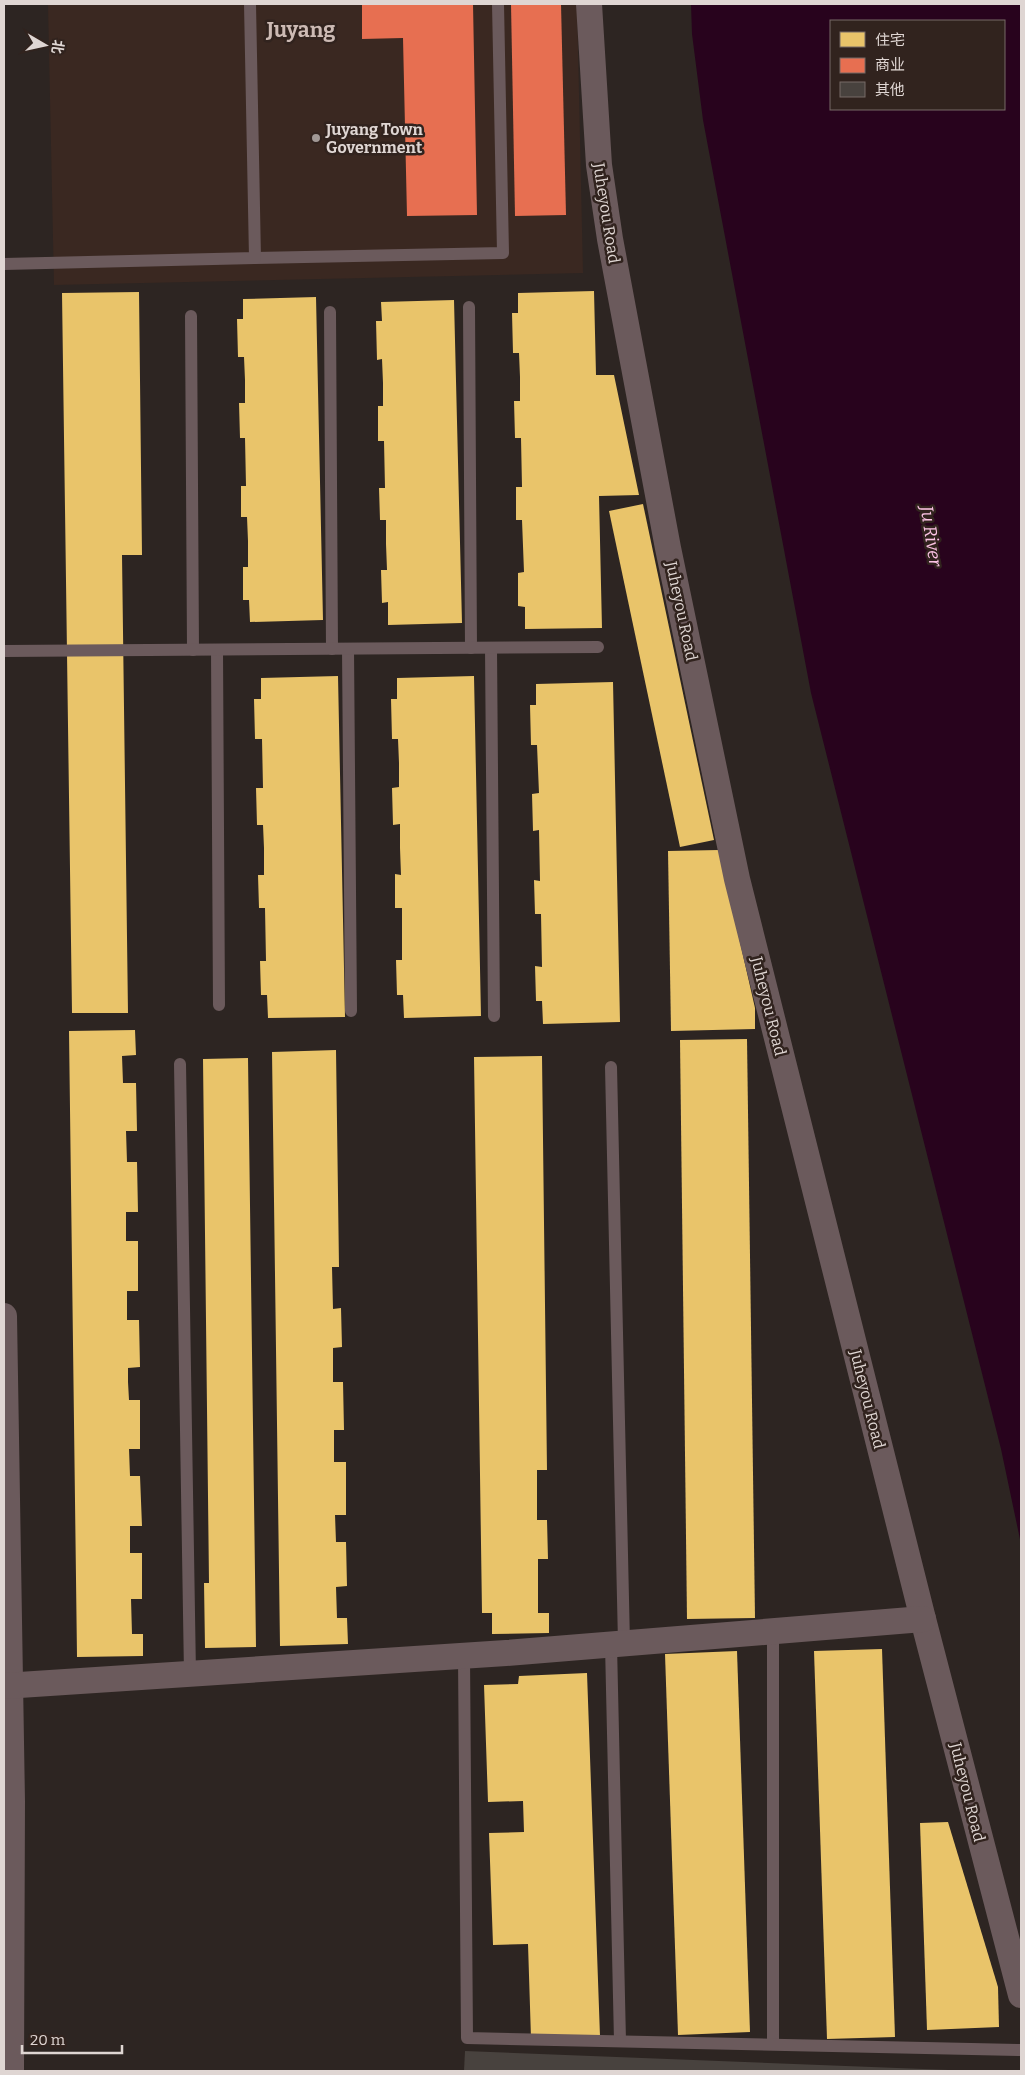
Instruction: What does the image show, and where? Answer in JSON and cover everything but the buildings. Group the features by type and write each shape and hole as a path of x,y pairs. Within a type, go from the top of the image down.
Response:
{"street":[{"name":"Juheyou Road","path":"589,4 598,165 612,248 678,596 737,879 923,1619 1021,1995"},
{"path":"4,1316 7,1686 12,1802 11,2071"},
{"path":"7,1686 464,1656 923,1619"}],"lane":[{"path":"250,4 255,258"},
{"path":"4,264 503,253 498,4"},
{"path":"469,307 470,648"},
{"path":"330,312 332,649"},
{"path":"191,316 193,650"},
{"path":"4,651 598,647"},
{"path":"492,648 494,1016"},
{"path":"348,649 351,1011"},
{"path":"217,650 219,1005"},
{"path":"180,1064 190,1674"},
{"path":"611,1067 618,1644 620,2041"},
{"path":"773,1631 774,2044"},
{"path":"464,1656 467,2038 1021,2050"}],"shaded area":[{"name":"Juyang Town Government","path":"48,4 577,4 583,273 54,285"}],"water":[{"name":"Ju River","path":"691,4 1021,4 1021,1544 1001,1449 811,693 703,120 692,34"}],"place":[{"name":"Juyang Town Government","path":"316,138"}],"district":[{"name":"Juyang","path":"301,30"}]}
